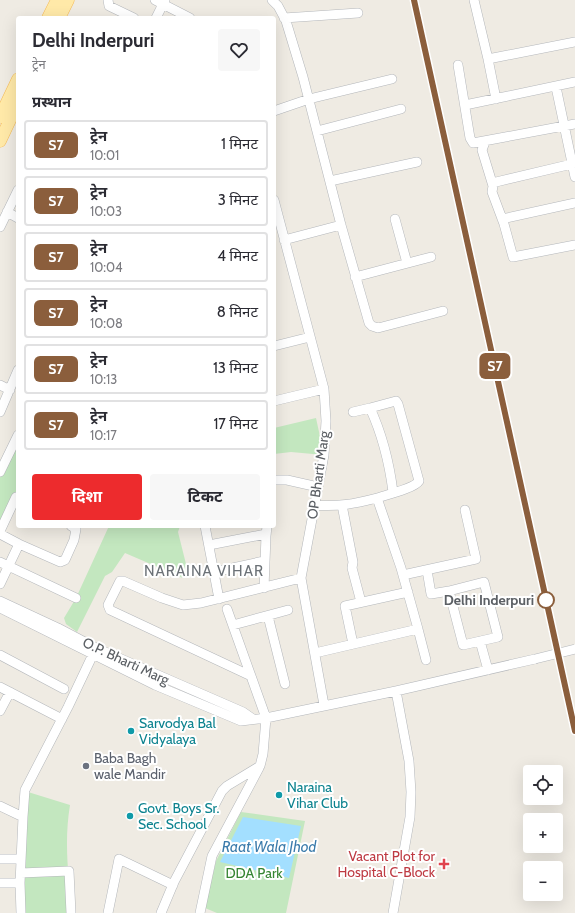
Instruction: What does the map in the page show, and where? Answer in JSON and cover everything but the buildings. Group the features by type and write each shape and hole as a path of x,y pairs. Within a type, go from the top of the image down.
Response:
{"main road":[{"path":"56,16 57,0"},
{"path":"57,16 68,0"},
{"path":"0,116 16,83"},
{"path":"0,141 16,107"}],"street":[{"path":"108,0 109,6 130,16"},
{"path":"272,0 278,6 284,18 301,70 341,225 369,323 374,328 378,328 443,311"},
{"path":"474,0 496,99"},
{"path":"157,16 161,1 187,16"},
{"path":"284,18 358,13"},
{"path":"488,59 575,42"},
{"path":"458,66 471,142 486,142 575,124"},
{"path":"276,110 309,99 392,79"},
{"path":"465,105 575,82"},
{"path":"556,87 564,127 571,143 572,164 575,177"},
{"path":"317,131 401,109"},
{"path":"486,142 482,150 492,183 492,192 502,219 513,257 575,245"},
{"path":"330,181 417,162"},
{"path":"492,183 572,164"},
{"path":"0,227 16,194"},
{"path":"502,219 575,203"},
{"name":"OP Bharti Marg","path":"276,209 324,390 326,421 324,455 301,578 324,705"},
{"path":"7,212 16,217"},
{"path":"395,219 407,264"},
{"path":"284,240 341,225"},
{"path":"355,277 431,257"},
{"path":"276,346 310,337"},
{"path":"0,412 16,376"},
{"path":"0,385 10,390"},
{"path":"276,401 324,390"},
{"path":"314,505 354,504 415,485 419,481 396,401 353,412"},
{"path":"370,408 384,444 393,492"},
{"path":"0,472 16,439"},
{"path":"276,482 287,480 318,487"},
{"path":"16,498 0,533 19,544 62,562 65,560 74,540 76,529 74,528"},
{"path":"377,498 408,592 426,660"},
{"path":"342,505 353,562 352,568 361,602"},
{"path":"403,576 476,559 465,510"},
{"path":"205,528 219,599"},
{"path":"209,545 267,530 264,561 264,588"},
{"path":"0,584 4,564 19,544"},
{"path":"214,572 264,561"},
{"path":"4,564 76,598"},
{"path":"426,570 431,594 484,582 498,637 463,645 449,591"},
{"path":"251,676 110,610 108,605 120,581 183,605 219,599 301,578"},
{"path":"353,644 345,606 408,592"},
{"name":"O.P. Bharti Marg","path":"0,601 58,628 155,685 241,721 266,718 396,691 575,649"},
{"name":"O.P. Bharti Marg","path":"0,608 95,651"},
{"path":"200,913 212,856 260,766 263,754 266,718 227,609"},
{"path":"233,625 288,610"},
{"path":"268,616 285,684"},
{"path":"315,653 418,629"},
{"path":"480,641 488,670"},
{"path":"21,913 20,883 23,817 26,790 95,651"},
{"path":"0,655 64,688"},
{"path":"0,687 62,719"},
{"path":"393,913 410,816 411,792 409,761 396,691"},
{"path":"0,711 10,692"},
{"path":"163,912 173,885 222,791 227,786 260,766"},
{"path":"0,806 23,817"},
{"path":"0,859 21,859"},
{"path":"108,913 119,859 173,885"},
{"path":"21,873 69,871 71,913"},
{"path":"0,883 20,883"}],"green space":[{"path":"316,418 324,455 291,452 276,454 276,428"},
{"path":"16,439 16,498 0,531 0,472"},
{"path":"108,528 179,528 178,532 188,572 183,578 125,553 112,572 105,576 77,632 66,624 64,618 76,598"},
{"path":"28,792 70,805 67,846 68,873 73,913 25,913 23,882"},
{"name":"DDA Park","path":"241,812 305,821 286,913 217,913 205,908 216,861"}],"water":[{"name":"Raat Wala Jhod","path":"243,817 301,826 289,878 220,862"}],"railway":[{"path":"414,0 575,731"}],"train":[{"name":"S7","path":"414,0 575,731"}],"place":[{"name":"Delhi Inderpuri","path":"546,600"},
{"name":"Sarvodya Bal Vidyalaya","path":"131,731"},
{"name":"Baba Bagh wale Mandir","path":"86,766"},
{"name":"Naraina Vihar Club","path":"279,795"},
{"name":"Govt. Boys Sr. Sec. School","path":"130,816"},
{"name":"Vacant Plot for Hospital C-Block","path":"444,864"}],"district":[{"name":"NARAINA VIHAR","path":"204,571"}]}
